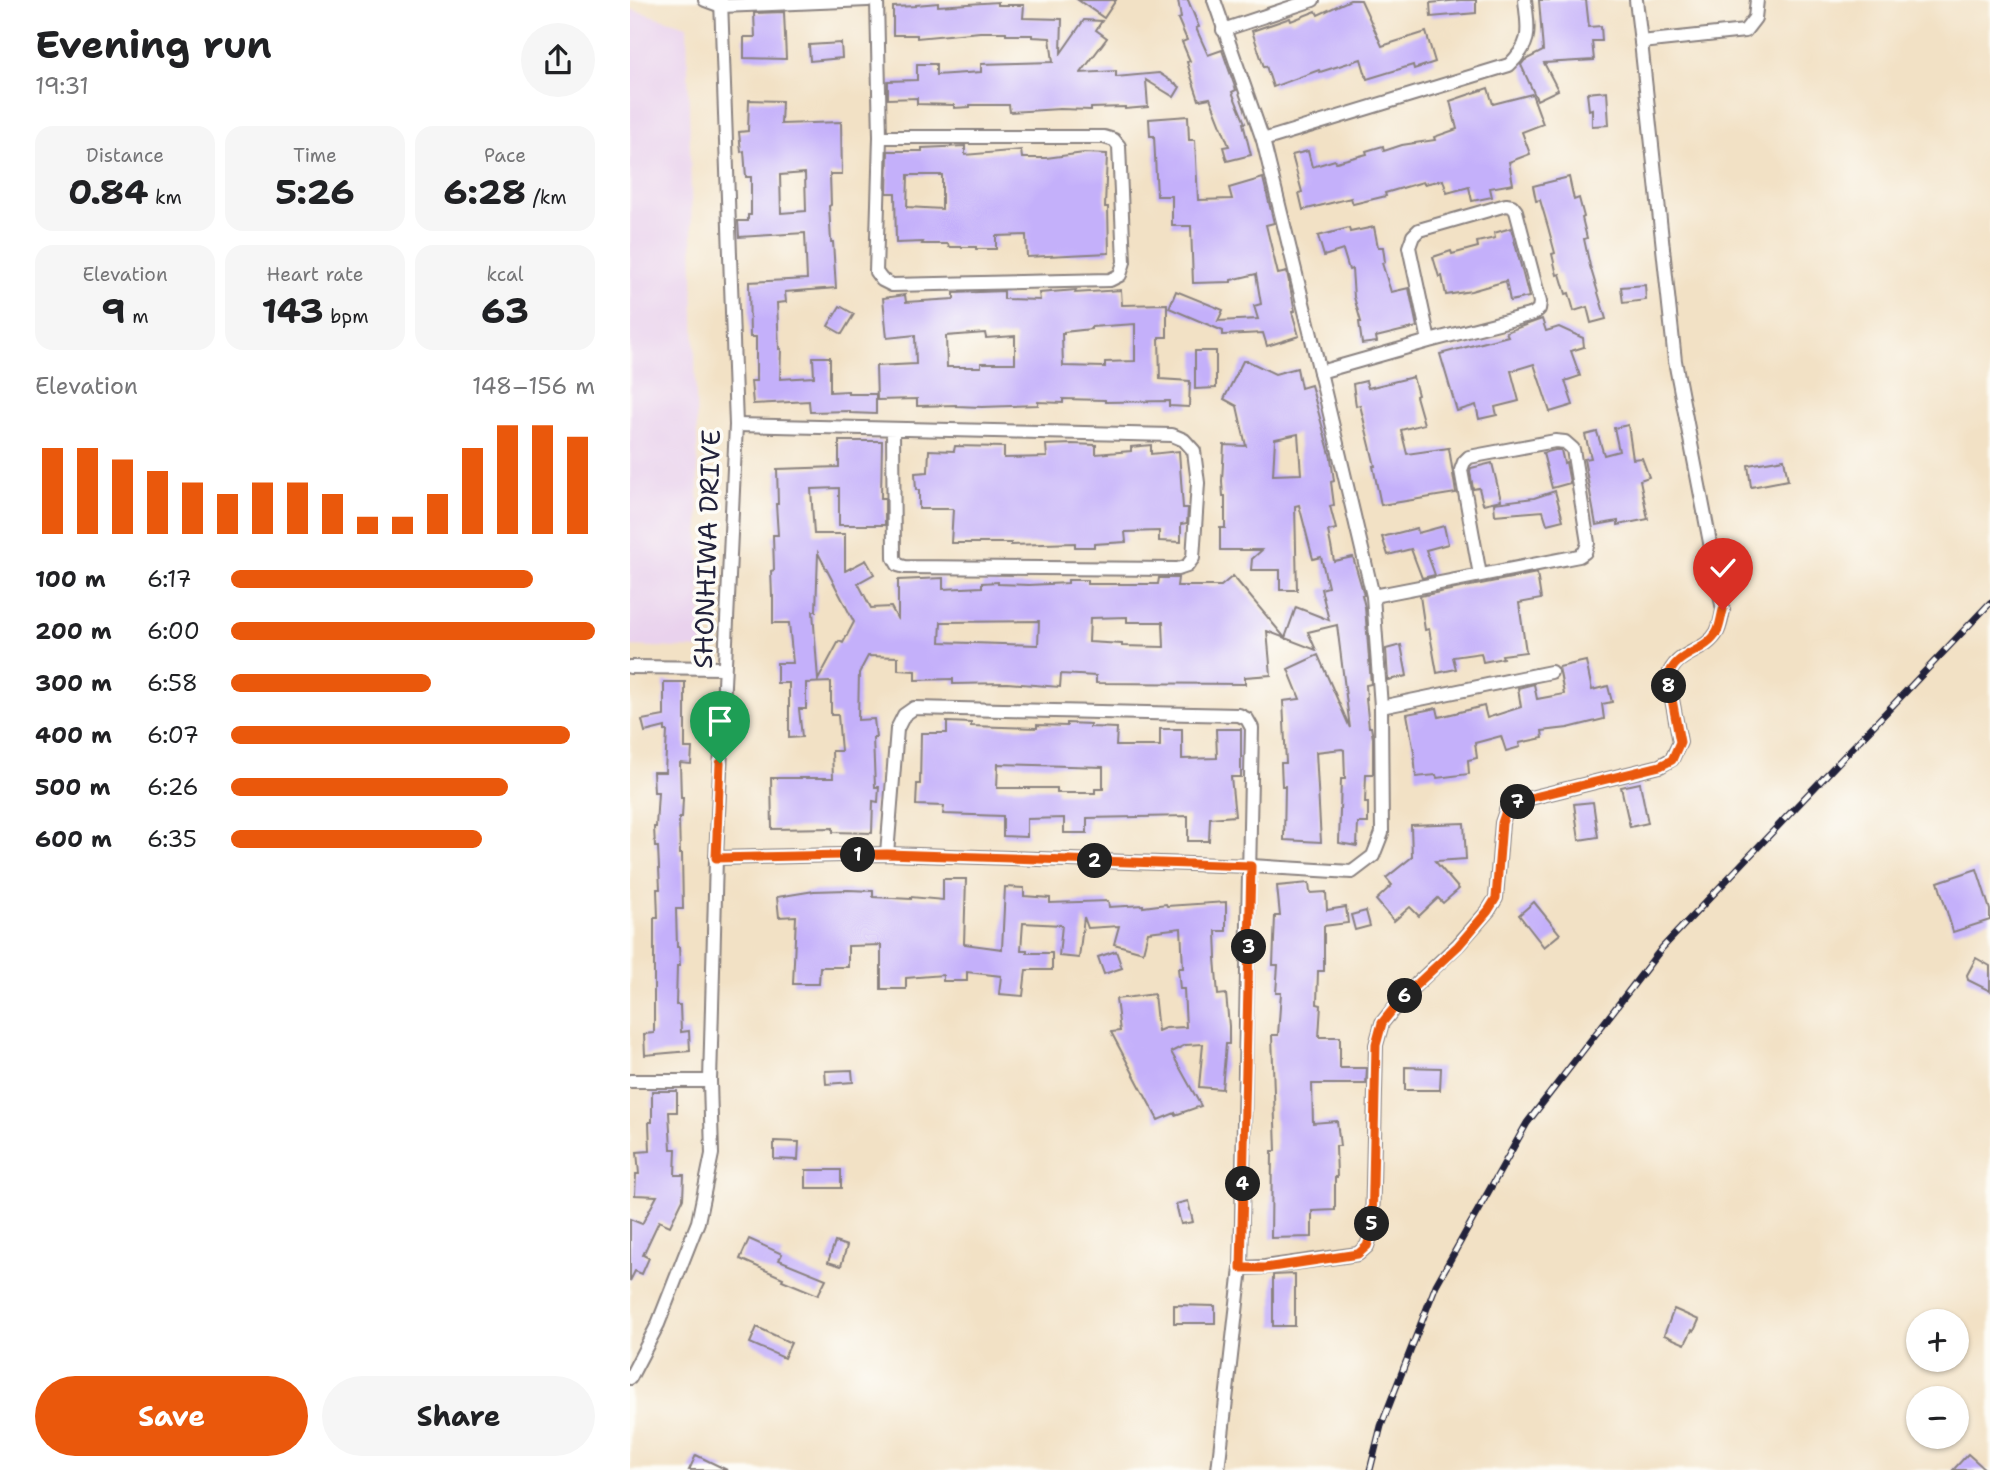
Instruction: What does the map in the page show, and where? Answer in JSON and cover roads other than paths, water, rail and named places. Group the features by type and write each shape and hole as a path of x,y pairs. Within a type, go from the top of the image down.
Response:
{"street":[{"path":"705,0 721,3 868,0"},
{"path":"877,0 880,137 876,272 882,280 892,285 1096,281 1110,280 1120,275 1124,262 1119,146 1114,140 1104,137 880,137"},
{"path":"716,858 887,854 1352,872 1373,856 1382,833 1381,707 1373,596 1263,140 1214,0"},
{"path":"1223,30 1313,0"},
{"path":"1263,140 1509,65 1520,54 1529,35 1525,0"},
{"path":"1241,1268 1265,1268 1358,1254 1367,1246 1372,1231 1376,1045 1382,1023 1402,998 1458,946 1496,898 1502,823 1507,808 1522,800 1660,766 1672,760 1680,742 1668,678 1671,668 1707,643 1717,632 1723,610 1675,361 1636,0"},
{"path":"1641,42 1745,31 1755,18 1757,0"},
{"name":"SHONHIWA DRIVE","path":"630,1378 659,1324 698,1222 712,1154 710,1081 716,858 736,425 721,3"},
{"path":"1321,372 1534,314 1539,309 1540,302 1516,211 1511,206 1506,205 1419,230 1413,236 1409,247 1429,341"},
{"path":"736,425 1172,435 1184,439 1194,451 1198,483 1193,558 1187,566 1178,569 898,565 894,558 894,429"},
{"path":"1373,596 1579,556 1585,552 1588,543 1573,449 1564,442 1555,441 1469,457 1464,462 1461,470 1480,575"},
{"path":"630,667 724,668"},
{"path":"1381,707 1551,672"},
{"path":"887,854 897,729 904,715 914,708 1240,715 1247,719 1252,728 1241,1268 1218,1470"},
{"path":"630,1081 710,1081"}],"railway":[{"path":"1370,1470 1381,1426 1436,1285 1527,1123 1662,948 1990,603"}]}
